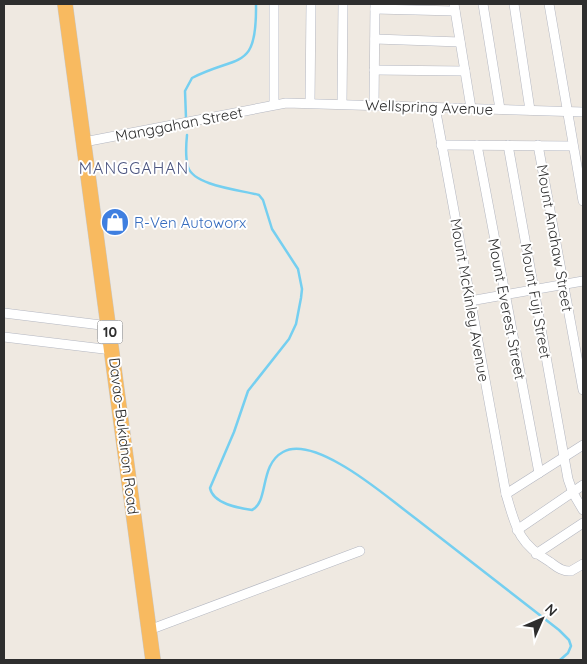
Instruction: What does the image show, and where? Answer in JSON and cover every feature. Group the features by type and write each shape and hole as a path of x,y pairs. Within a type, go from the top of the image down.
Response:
{"highway":[{"name":"Davao-Bukidnon Road","path":"65,4 153,660"}],"street":[{"path":"274,4 274,104"},
{"path":"310,102 311,4"},
{"path":"342,104 343,4"},
{"path":"484,4 500,109"},
{"path":"514,4 530,110"},
{"path":"549,4 583,201"},
{"path":"374,106 375,6 455,7 471,108"},
{"path":"375,39 460,42"},
{"path":"374,70 465,71"},
{"name":"Wellspring Avenue","path":"274,104 310,102 374,106 583,112"},
{"name":"Manggahan Street","path":"84,142 157,130 274,104"},
{"name":"Mount McKinley Avenue","path":"435,107 506,494 516,530"},
{"path":"441,145 573,146"},
{"name":"Mount Everest Street","path":"477,145 539,473"},
{"name":"Mount Fuji Street","path":"508,145 533,290 572,493"},
{"name":"Mount Anahaw Street","path":"538,145 583,390"},
{"path":"470,301 583,281"},
{"path":"4,313 109,326"},
{"path":"4,336 112,350"},
{"path":"506,494 583,444"},
{"path":"583,486 516,530 522,540 536,554 566,572 571,572 583,564"},
{"path":"572,493 583,510"},
{"path":"536,554 583,522"},
{"path":"149,630 360,551"}],"waterway":[{"path":"186,118 185,91 192,78 242,58 249,51 253,41 256,4"},
{"path":"187,135 186,159 188,167 199,179 230,189 259,195 263,200 272,229 298,269 302,289 296,324 289,339 248,391 234,432 210,488 212,493 216,498 227,504 252,510 261,499 270,465 283,452 297,449 327,457 379,490 559,630 569,640 571,646 568,653 560,660"}],"place":[{"name":"R-Ven Autoworx","path":"115,222"}],"district":[{"name":"MANGGAHAN","path":"134,168"}]}
